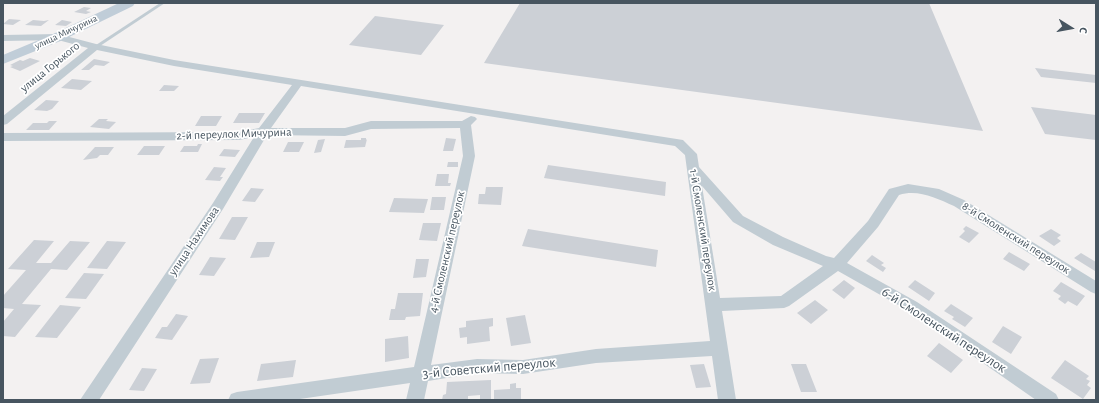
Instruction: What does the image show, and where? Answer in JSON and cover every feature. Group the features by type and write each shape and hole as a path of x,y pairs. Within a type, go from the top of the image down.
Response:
{"main road":[{"name":"улица Мичурина","path":"3,60 58,37 129,3"}],"street":[{"name":"6-й Смоленский переулок","path":"3,38 58,37 95,47 174,63 679,144 738,219 778,241 823,261 837,264 912,306 1050,400"},
{"name":"улица Горького","path":"3,122 95,47"},
{"name":"улица Нахимова","path":"89,400 218,206 263,131 299,82"},
{"path":"465,124 482,112"},
{"name":"2-й переулок Мичурина","path":"3,137 239,136 263,131 345,132 371,125 465,124"},
{"name":"4-й Смоленский переулок","path":"415,400 419,374 469,156 465,124"},
{"name":"1-й Смоленский переулок","path":"692,161 727,400"},
{"name":"1-й Смоленский переулок","path":"714,305 784,302 837,264 873,224 894,192 908,188 934,192"},
{"name":"8-й Смоленский переулок","path":"934,192 959,203 1096,288"},
{"name":"3-й Советский переулок","path":"236,400 477,366 522,367 596,356 719,348"}],"lane":[{"path":"95,47 163,3"}],"building":[{"path":"520,3 929,3 983,131 484,63"},
{"path":"84,7 91,8 86,11 91,12 86,14 74,12"},
{"path":"375,16 444,25 421,55 349,45"},
{"path":"9,19 21,20 13,25 3,24"},
{"path":"33,20 49,20 41,26 25,25"},
{"path":"62,20 72,22 66,26 55,25"},
{"path":"30,58 40,61 20,71 10,67 13,66 10,65 20,60 23,61"},
{"path":"94,59 110,62 104,66 95,65 89,70 81,70"},
{"path":"1035,68 1096,75 1096,83 1041,77"},
{"path":"72,79 92,81 81,90 61,88"},
{"path":"164,85 179,86 174,91 159,91"},
{"path":"46,100 59,101 52,109 47,111 34,110"},
{"path":"1031,107 1096,115 1096,140 1045,134"},
{"path":"239,113 265,113 259,123 233,123"},
{"path":"201,116 222,116 216,126 195,126"},
{"path":"99,119 108,119 106,121 116,122 109,129 90,127"},
{"path":"49,121 57,121 49,130 26,130 33,123 47,123"},
{"path":"361,138 367,139 365,147 344,148 346,140 361,140"},
{"path":"446,138 456,139 453,151 443,151"},
{"path":"325,139 321,152 314,153 318,140"},
{"path":"288,142 304,142 299,152 283,152"},
{"path":"198,144 202,144 198,152 180,152 184,146 197,146"},
{"path":"144,146 165,146 159,155 137,155"},
{"path":"95,147 114,147 108,155 100,155 97,158 83,160"},
{"path":"224,149 240,150 235,157 219,156"},
{"path":"448,162 458,162 458,167 447,167"},
{"path":"548,165 666,182 665,196 544,178"},
{"path":"214,167 226,168 220,177 223,177 220,181 205,180"},
{"path":"437,174 449,174 448,183 451,183 450,186 435,186"},
{"path":"486,187 503,187 501,205 478,204 479,194 485,194"},
{"path":"251,188 264,189 255,202 242,201"},
{"path":"432,197 446,197 444,210 430,210"},
{"path":"394,198 428,199 424,213 389,212"},
{"path":"232,217 248,217 235,240 219,239"},
{"path":"423,223 441,223 437,241 419,240"},
{"path":"966,226 979,233 969,243 959,237 965,231 963,229"},
{"path":"528,229 658,250 656,267 522,246"},
{"path":"1051,229 1061,235 1057,238 1061,241 1054,246 1039,236"},
{"path":"34,240 54,241 36,263 51,263 70,241 90,242 67,270 51,269 22,304 41,305 15,337 3,336 3,322 14,309 3,308 3,296 26,270 8,269"},
{"path":"107,241 126,242 107,269 87,268"},
{"path":"257,242 275,242 269,257 250,258"},
{"path":"1009,252 1030,264 1024,271 1003,259"},
{"path":"1081,253 1096,262 1095,271 1074,258"},
{"path":"872,255 884,263 881,265 886,268 883,272 866,261"},
{"path":"210,257 226,258 214,276 199,275"},
{"path":"416,259 429,259 426,277 413,278"},
{"path":"84,273 104,274 86,299 65,298"},
{"path":"844,280 855,288 844,299 832,290"},
{"path":"915,280 935,293 929,301 908,287"},
{"path":"1061,282 1085,296 1077,306 1068,301 1065,304 1058,299 1061,296 1053,291"},
{"path":"398,293 423,293 420,316 406,317 405,320 389,320 391,309 395,309"},
{"path":"815,300 828,310 811,324 797,313"},
{"path":"951,304 973,318 965,327 952,319 954,317 944,311"},
{"path":"60,305 81,307 57,338 35,337"},
{"path":"176,314 188,316 172,340 155,338 162,327 167,327"},
{"path":"525,315 531,343 511,346 506,318"},
{"path":"493,318 493,326 489,327 490,341 467,344 467,337 460,338 459,328 466,327 466,321"},
{"path":"1003,326 1022,337 1011,354 992,342"},
{"path":"408,336 409,358 385,362 385,339"},
{"path":"939,343 963,360 951,373 927,356"},
{"path":"219,358 210,383 190,384 200,359"},
{"path":"296,360 293,377 257,381 261,364"},
{"path":"1065,360 1089,376 1086,379 1090,381 1087,385 1091,388 1083,399 1051,378"},
{"path":"704,364 711,387 696,388 690,365"},
{"path":"791,364 806,364 817,392 801,392"},
{"path":"142,368 157,369 144,391 129,390"},
{"path":"491,380 491,400 480,400 480,395 468,396 468,400 442,400 443,395 446,394 447,382"},
{"path":"516,383 516,388 521,388 521,400 494,400 494,390 510,389 510,384"}]}
